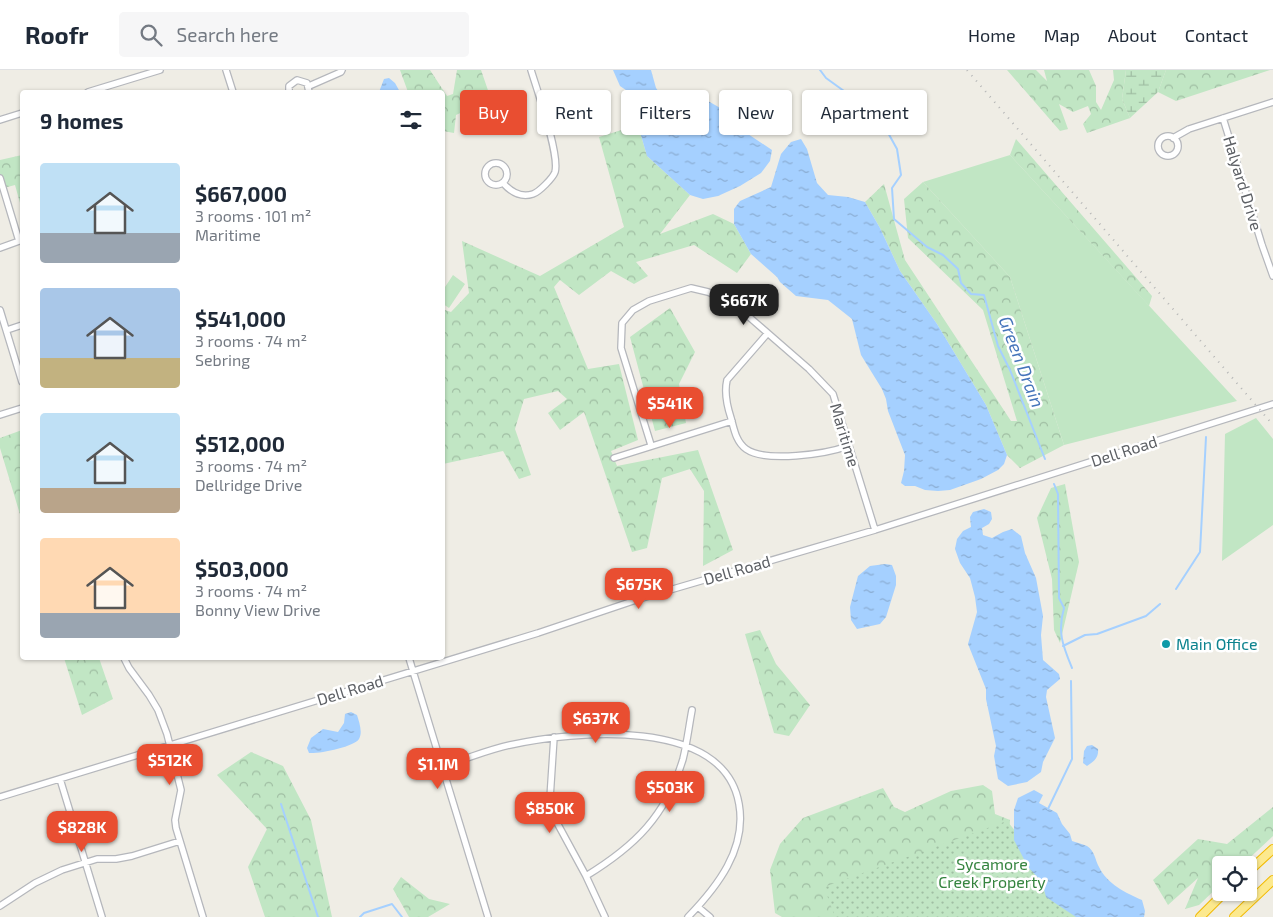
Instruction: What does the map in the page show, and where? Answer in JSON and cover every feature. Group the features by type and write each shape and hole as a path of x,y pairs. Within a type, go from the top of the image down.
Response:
{"highway":[{"path":"1257,864 1273,849"},
{"path":"1234,917 1273,880"},
{"path":"1200,917 1216,901"}],"street":[{"path":"95,90 160,70"},
{"path":"226,70 232,90"},
{"path":"289,90 291,83 297,80 304,81 309,89 342,70"},
{"path":"503,183 508,189 520,195 534,194 545,185 555,172 554,150 531,70"},
{"path":"1174,138 1189,129 1273,102"},
{"path":"0,120 20,114"},
{"name":"Halyard Drive","path":"1223,118 1273,276"},
{"path":"490,164 501,164 506,169 507,177 503,183 496,185 486,180 484,173 490,164"},
{"path":"0,178 20,238"},
{"path":"0,248 20,241"},
{"name":"Maritime","path":"651,445 621,348 622,323 633,310 649,301 691,288 708,292 727,300 748,316 809,369 833,394 875,530"},
{"path":"0,310 20,375"},
{"path":"7,330 20,326"},
{"path":"767,334 727,380 726,398 736,436 745,448 760,455 813,455 835,451 848,446"},
{"name":"Dell Road","path":"0,797 538,633 639,599 875,530 1273,404"},
{"path":"0,415 20,409"},
{"path":"614,458 732,421"},
{"path":"125,660 158,710 170,746 181,790 175,820 203,917"},
{"path":"409,660 488,917"},
{"path":"586,876 634,842 647,829 665,802 683,760 692,710"},
{"path":"441,766 501,747 554,737 601,734 629,735 664,739 686,745 717,764 724,772 738,796 741,825 736,846 722,877 688,917"},
{"path":"554,737 550,798 552,809 560,831 586,876 604,917"},
{"path":"60,779 102,917"},
{"path":"0,906 51,874 97,859 116,859 132,856 180,842"},
{"path":"698,907 710,917"}],"green space":[{"path":"400,70 430,70 443,90 407,90"},
{"path":"457,70 481,70 488,90 460,90 460,113 456,115 454,133 445,131 445,93 447,96 453,94"},
{"path":"1007,70 1036,70 1047,81 1044,70 1089,70 1096,86 1096,102 1101,110 1114,80 1113,70 1126,70 1122,99 1130,118 1087,133 1083,124 1091,114 1088,106 1073,112 1059,104 1068,129 1060,131"},
{"path":"1126,70 1166,70 1158,92 1130,118 1122,99"},
{"path":"1166,70 1270,70 1176,101 1158,92"},
{"path":"621,130 621,135 641,135 647,156 690,195 660,234 713,214 734,224 751,254 737,273 694,245 636,262 648,276 634,284 611,271 579,295 560,280 554,287 588,369 619,364 638,440 611,451 617,466 698,450 733,550 703,566 704,491 690,469 662,478 647,548 632,552 584,412 560,430 548,413 567,399 558,391 524,399 515,429 531,475 519,479 503,451 445,464 445,310 451,312 469,293 462,241 540,276 624,227 599,137 611,135 611,133"},
{"path":"1016,139 1152,296 1149,306 1010,155"},
{"path":"20,155 20,203 15,185 0,189 0,160"},
{"path":"1010,155 1237,401 1064,445 1010,277 923,182"},
{"path":"923,182 1010,277 1064,445 1020,468 1007,455 986,405 937,324 900,271 880,228 865,202 884,184 905,260 1011,421 1017,421 983,310 908,238 904,199"},
{"path":"453,275 465,284 449,308 445,305 445,287"},
{"path":"670,308 695,352 679,384 686,423 655,431 630,337"},
{"path":"1256,418 1273,439 1273,525 1222,561 1225,434"},
{"path":"20,431 20,514 0,448 0,438"},
{"path":"1065,484 1079,562 1060,643 1054,630 1052,579 1037,518 1051,488"},
{"path":"760,630 776,664 810,705 789,736 774,733 745,634"},
{"path":"65,660 100,660 113,699 82,715"},
{"path":"251,752 283,766 311,820 332,917 265,917 248,867 267,829 217,775"},
{"path":"983,785 992,791 995,814 1010,820 1009,836 1066,917 782,917 775,913 770,870 780,844 803,818 883,788 894,807 905,812 951,791"},
{"path":"1273,807 1273,836 1252,856 1212,856 1212,893 1199,905 1185,909 1198,878 1168,905 1153,880 1198,839 1227,844"},
{"name":"Sycamore Creek Property","path":"1007,821 1086,917 835,917 824,887"},
{"path":"401,877 429,899 450,904 428,917 409,917 393,889"}],"water":[{"path":"613,70 651,70 657,90 626,90 620,86"},
{"path":"389,78 399,90 380,90 384,79"},
{"path":"709,102 719,107 719,135 750,135 772,150 770,161 761,173 740,186 718,196 703,199 690,195 647,156 641,135 709,135"},
{"path":"801,139 807,149 817,183 828,195 848,197 865,202 880,228 900,271 937,324 986,405 1007,455 1004,464 998,470 981,479 950,490 925,490 915,486 905,486 901,483 905,455 888,411 882,389 861,355 852,319 828,300 796,296 751,254 734,224 734,209 740,201 771,187 781,154 791,142"},
{"path":"984,509 991,512 992,519 989,524 982,528 983,535 992,538 1012,529 1021,536 1025,553 1036,578 1043,616 1041,635 1043,660 1059,674 1060,679 1047,690 1046,697 1055,738 1043,762 1041,772 1027,782 1008,786 998,779 994,756 996,746 986,699 986,689 968,644 977,612 975,597 970,578 960,563 955,549 957,539 963,531 971,527 970,517 973,512"},
{"path":"892,565 896,576 896,585 886,617 880,624 857,629 851,620 850,607 858,576 870,566"},
{"path":"351,712 357,715 361,730 359,739 356,742 328,751 309,753 307,748 311,738 323,729 338,732 344,723 345,714"},
{"path":"1092,745 1098,749 1098,755 1087,766 1083,763 1084,751 1087,746"},
{"path":"1034,790 1043,795 1039,803 1057,813 1062,824 1070,834 1072,841 1087,846 1092,850 1102,873 1123,891 1142,900 1145,911 1144,917 1076,917 1046,897 1042,882 1028,867 1014,840 1014,810 1018,798"}],"waterway":[{"name":"Green Drain","path":"820,70 826,78 843,90"},
{"name":"Green Drain","path":"889,135 897,149 901,175 892,188 894,219 927,247 943,255 958,269 961,283 971,294 984,295 998,346 1010,370 1045,459"},
{"path":"1176,589 1200,552 1206,437"},
{"name":"Green Drain","path":"1054,484 1058,494 1059,598 1064,608 1061,632 1072,668"},
{"path":"1063,646 1085,635 1097,634 1146,616 1160,604"},
{"name":"Green Drain","path":"1048,809 1072,759 1071,681"},
{"path":"281,804 318,917"},
{"path":"360,917 364,913 392,904 402,917"}],"railway":[{"path":"967,70 1273,425"}],"place":[{"name":"Main Office","path":"1166,644"}]}
